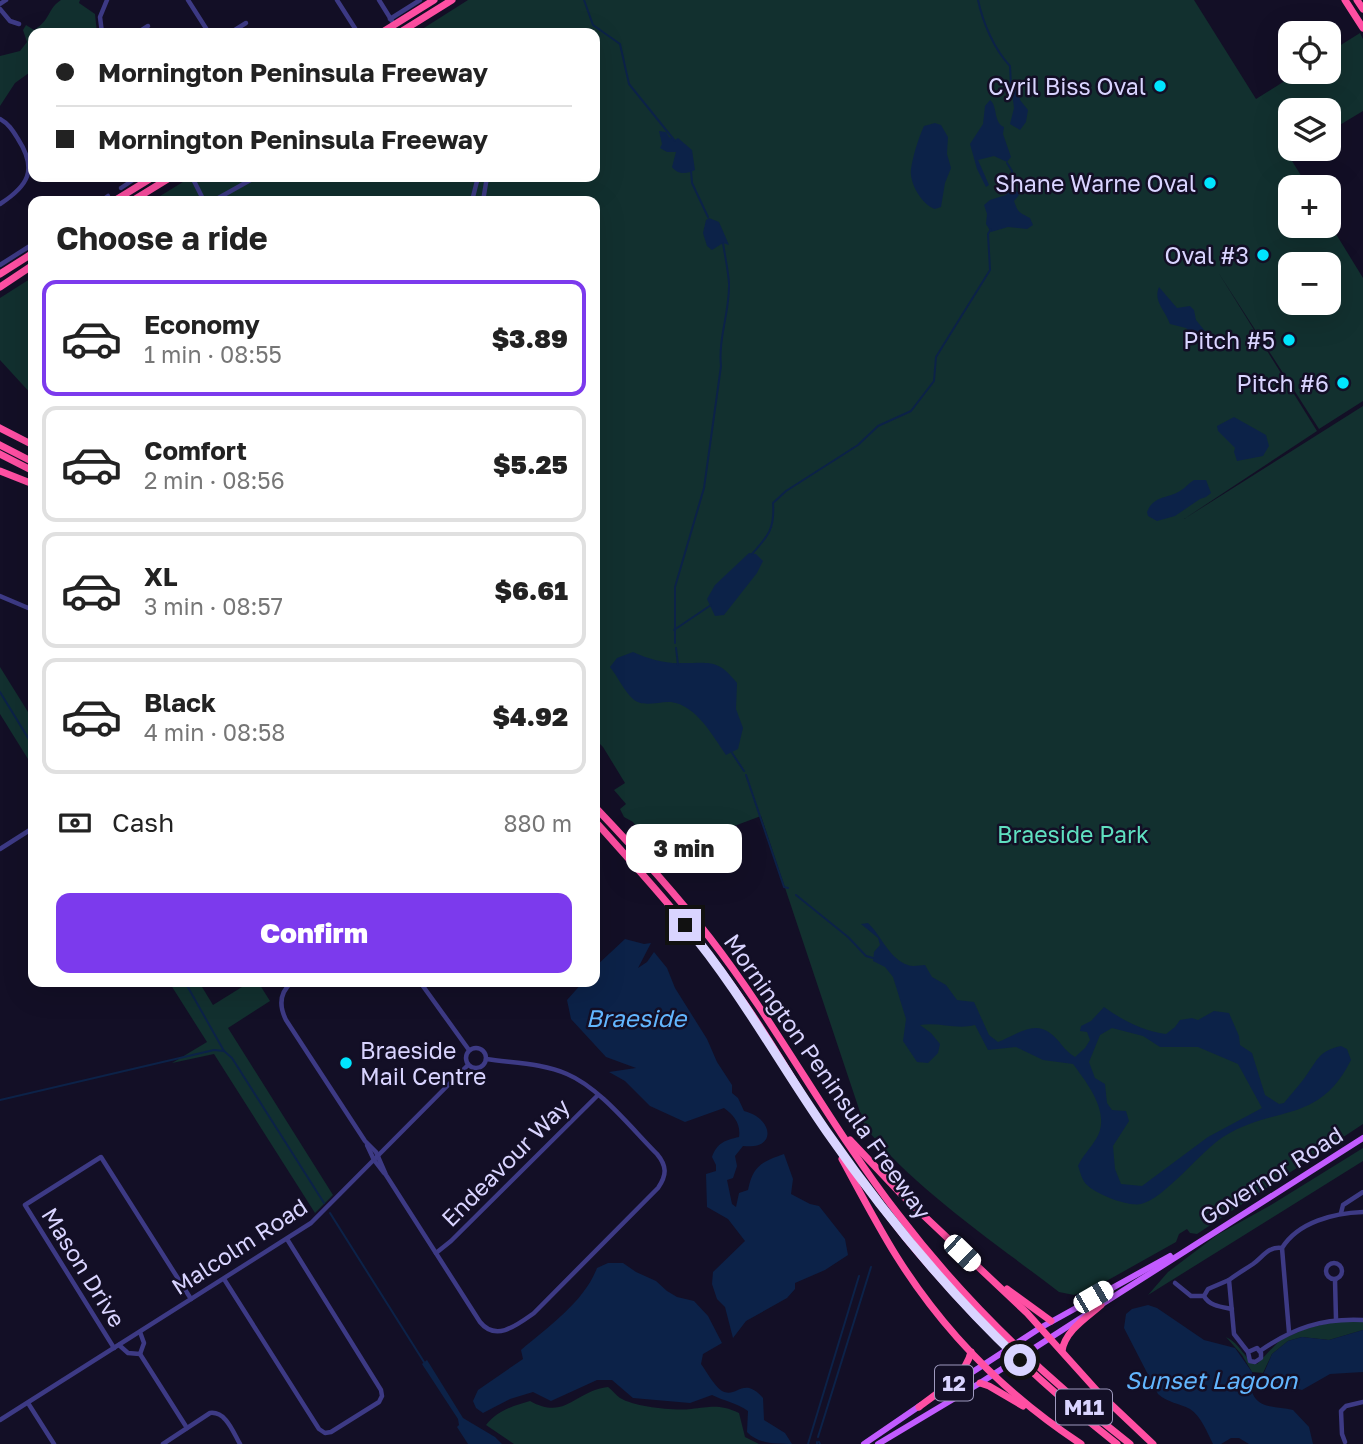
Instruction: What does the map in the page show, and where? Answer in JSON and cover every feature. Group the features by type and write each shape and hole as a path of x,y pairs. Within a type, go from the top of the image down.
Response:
{"highway":[{"path":"386,28 392,22 434,0"},
{"path":"407,28 452,0"},
{"path":"1345,0 1363,28"},
{"path":"1357,0 1363,9"},
{"path":"115,196 133,182"},
{"path":"140,196 163,182"},
{"path":"0,274 28,256"},
{"path":"0,287 28,268"},
{"path":"0,428 28,442"},
{"path":"0,445 28,459"},
{"path":"0,454 28,468"},
{"path":"0,471 28,482"},
{"name":"Mornington Peninsula Freeway","path":"600,812 711,939 868,1174 913,1233 996,1332"},
{"name":"Mornington Peninsula Freeway","path":"600,827 700,942 741,997 827,1132 904,1236 996,1332 1117,1444"},
{"path":"836,1126 897,1190 995,1281 1113,1407 1153,1444"},
{"path":"827,1132 898,1259 933,1308 993,1374 1033,1410 1081,1444"},
{"path":"995,1281 1051,1321"},
{"path":"1062,1351 1070,1332 1101,1305"},
{"path":"919,1407 960,1374 967,1365 971,1352"},
{"name":"Mornington Peninsula Freeway","path":"1036,1370 1130,1444"},
{"path":"980,1383 1033,1410"}],"main road":[{"name":"Governor Road","path":"878,1444 980,1383 1363,1138"},
{"name":"Governor Road","path":"864,1444 1051,1321 1197,1243"}],"street":[{"path":"6,0 0,6 9,21 19,24"},
{"path":"101,28 100,17 107,0"},
{"path":"338,0 355,28"},
{"path":"379,0 392,22 420,0"},
{"path":"190,1 206,28"},
{"path":"238,28 246,23"},
{"path":"0,119 12,129 28,158"},
{"path":"0,204 19,191 28,178"},
{"path":"121,188 132,182"},
{"path":"222,196 247,182"},
{"path":"0,265 28,247"},
{"path":"0,596 28,608"},
{"path":"0,849 28,831"},
{"path":"288,987 283,992 282,1011 486,1329 494,1333 503,1331 534,1313 664,1180 666,1171 664,1162 657,1154 585,1083 565,1072 486,1059"},
{"path":"424,987 469,1050"},
{"path":"480,1049 484,1053 486,1059 478,1068 468,1065 465,1058 469,1050 480,1049"},
{"name":"Malcolm Road","path":"0,1420 320,1216 468,1065"},
{"name":"Endeavour Way","path":"436,1253 598,1095"},
{"name":"Mason Drive","path":"117,1346 25,1205 101,1157 191,1299"},
{"path":"1341,1213 1343,1205 1363,1192"},
{"path":"1289,1332 1282,1248 1287,1239 1314,1223 1341,1213 1363,1212"},
{"path":"224,1279 319,1429 325,1433 331,1432 379,1402 382,1390 287,1239"},
{"path":"1204,1297 1208,1289 1229,1280 1255,1263 1265,1252 1277,1247 1282,1248"},
{"path":"1229,1280 1235,1337 1248,1352 1248,1359 1255,1362 1261,1358 1260,1351"},
{"path":"1335,1280 1336,1319"},
{"path":"1175,1283 1191,1296 1204,1297 1217,1307 1232,1309"},
{"path":"1260,1351 1289,1332 1336,1319 1363,1320"},
{"path":"140,1332 144,1343 140,1354"},
{"path":"117,1346 128,1353 140,1354"},
{"path":"1248,1352 1255,1348 1260,1351"},
{"path":"140,1354 187,1428"},
{"path":"1346,1443 1342,1434 1341,1411 1346,1406 1363,1402"},
{"path":"28,1403 54,1444"},
{"path":"163,1444 211,1413 217,1412 222,1415 240,1444"}],"green space":[{"path":"61,0 80,0 79,3 95,14 96,28 36,28"},
{"name":"Braeside Park","path":"468,0 1194,0 1256,99 1280,84 1341,84 1341,45 1360,33 1363,39 1363,111 1341,124 1341,98 1278,98 1278,161 1292,161 1301,175 1278,175 1278,238 1338,238 1363,278 1363,401 1319,429 1218,272 1317,431 1184,519 1363,406 1363,1124 1197,1234 1190,1233 1187,1229 1179,1234 1176,1242 1094,1288 1074,1295 1059,1292 932,1194 885,1150 865,1127 761,816 678,847 656,839 647,842 620,809 626,804 614,790 625,783 600,744 600,196 160,196 183,182 600,182 600,28 424,28"},
{"path":"26,25 31,28 28,28 28,74 15,83 0,106 0,56 20,51 27,42 23,30"},
{"path":"28,280 28,391 0,360 0,298"},
{"path":"0,667 28,712 28,759 0,714"},
{"path":"172,987 202,987 213,1005 242,987 261,987 270,1001 228,1028 333,1195 315,1213 214,1054 172,1063 207,1042"},
{"path":"1363,1148 1363,1161 1148,1295 1168,1272 1217,1235"},
{"path":"1337,1321 1363,1322 1363,1330 1329,1340 1302,1337 1288,1341 1272,1354 1263,1373 1252,1372 1242,1355 1226,1337 1257,1364 1280,1340 1305,1329"},
{"path":"608,1387 620,1398 645,1406 675,1409 715,1407 732,1410 739,1413 745,1437 759,1444 514,1444 486,1425 500,1413 523,1403 530,1401 553,1408"}],"water":[{"path":"1014,81 1019,82 1020,100 1028,110 1026,122 1020,130 1010,124 1014,108 1011,85"},
{"path":"990,100 998,122 1004,127 1003,134 1011,157 1007,162 994,156 978,160 989,185 986,187 977,169 970,144 983,124 985,106"},
{"path":"935,123 941,125 948,137 947,154 951,168 941,207 935,209 921,198 914,187 911,169 924,126"},
{"path":"659,131 666,132 675,140 678,138 692,150 695,170 683,173 674,170 672,167 676,152 667,152 660,148 662,144"},
{"path":"1009,189 1018,192 1019,195 1014,201 1017,208 1030,218 1033,225 1027,229 1008,227 991,232 986,224 984,205 1006,195"},
{"path":"709,218 719,222 729,245 723,243 712,250 707,246 703,233"},
{"path":"1159,287 1177,308 1190,306 1194,310 1196,320 1205,331 1204,336 1195,337 1186,328 1170,324 1157,297"},
{"path":"1234,417 1266,435 1269,446 1263,456 1237,461 1235,448 1218,431 1217,426"},
{"path":"1194,480 1206,480 1211,493 1175,516 1157,521 1148,516 1147,512 1153,503 1175,494"},
{"path":"749,553 756,554 763,561 757,573 724,615 715,616 707,599 715,585"},
{"path":"633,652 664,662 707,663 724,670 737,683 736,709 743,728 738,749 726,755 703,722 680,704 641,703 633,699 610,667 617,658"},
{"path":"868,923 901,962 912,966 925,965 932,977 946,985 957,1000 974,1002 989,1035 998,1042 1024,1030 1044,1029 1075,1057 1090,1040 1087,1032 1080,1031 1081,1026 1091,1021 1104,1007 1133,1024 1166,1034 1180,1020 1198,1020 1214,1011 1229,1013 1240,1045 1252,1053 1265,1095 1279,1104 1284,1103 1318,1058 1327,1051 1341,1046 1347,1049 1351,1060 1338,1081 1309,1105 1260,1120 1223,1137 1150,1200 1141,1204 1121,1202 1091,1189 1080,1173 1078,1166 1096,1139 1101,1119 1096,1099 1073,1064 1043,1060 1016,1047 988,1050 975,1025 961,1027 927,1024 920,1025 940,1044 938,1053 928,1063 917,1062 903,1041 906,1019 893,977 885,967 873,961 874,952 880,945 878,938 861,924","holes":["1112,1028 1143,1036 1160,1047 1198,1047 1238,1064 1262,1108 1208,1137 1142,1186 1121,1184 1115,1169 1113,1146 1129,1121 1126,1111 1112,1110 1107,1103 1105,1084 1095,1078 1089,1062 1100,1035"]},
{"name":"Braeside","path":"625,939 651,943 638,968 647,962 654,952 667,968 675,988 707,1039 717,1062 732,1085 732,1093 738,1098 744,1111 754,1115 766,1126 768,1133 762,1143 743,1146 735,1156 737,1166 733,1178 727,1180 732,1204 736,1207 739,1193 748,1190 759,1166 784,1154 793,1179 791,1194 819,1206 845,1239 848,1255 825,1270 795,1283 795,1289 787,1298 746,1321 733,1338 725,1307 717,1299 712,1284 713,1272 745,1241 728,1219 707,1207 706,1174 716,1171 712,1157 714,1152 719,1145 739,1137 739,1128 736,1120 724,1108 685,1122 650,1106 625,1081 609,1072 636,1068 606,1057 571,1019 567,1000 579,987 600,987 600,962"},
{"path":"608,1263 623,1263 656,1281 677,1297 694,1301 708,1316 722,1343 703,1354 701,1364 711,1379 719,1389 727,1393 745,1388 756,1391 763,1398 764,1420 785,1433 792,1444 768,1442 751,1436 747,1432 748,1411 712,1395 690,1403 633,1398 612,1380 597,1380 551,1401 533,1392 510,1399 483,1413 476,1408 473,1401 478,1390 523,1359 521,1350 575,1303 597,1268"},
{"name":"Sunset Lagoon","path":"1148,1305 1157,1308 1204,1340 1235,1348 1252,1372 1252,1391 1259,1402 1293,1410 1309,1427 1313,1444 1249,1444 1239,1438 1231,1438 1221,1444 1213,1444 1194,1412 1158,1394 1124,1328 1126,1314 1132,1309"},
{"path":"1363,1330 1363,1372 1330,1374 1302,1390 1272,1382 1263,1375 1272,1354 1288,1341 1302,1337 1329,1340"},
{"path":"427,1360 463,1418 502,1444 468,1444 457,1427 458,1419 422,1364"}],"waterway":[{"path":"584,0 593,25 597,28"},
{"path":"978,0 990,35 1010,66 1011,85"},
{"path":"600,30 620,44 629,84 675,141"},
{"path":"1007,163 1012,171 1009,190"},
{"path":"691,171 692,183 708,217"},
{"path":"752,554 769,532 773,519 773,503 786,491 858,445 878,426 911,411 934,381 936,357 990,270 988,234 991,229"},
{"path":"675,643 675,587 704,488 721,366 729,283 723,243"},
{"path":"674,630 711,605"},
{"path":"676,648 678,665"},
{"path":"0,692 28,738"},
{"path":"732,753 744,771"},
{"path":"746,775 784,887 788,888"},
{"path":"796,895 848,937 866,956 873,958"},
{"path":"188,987 224,1051"},
{"path":"0,1100 214,1050 224,1051 232,1058 324,1203"},
{"path":"330,1213 424,1362"},
{"path":"818,1437 871,1267"},
{"path":"808,1444 859,1276"}],"place":[{"name":"Cyril Biss Oval","path":"1160,86"},
{"name":"Shane Warne Oval","path":"1210,183"},
{"name":"Oval #3","path":"1263,255"},
{"name":"Pitch #5","path":"1289,340"},
{"name":"Pitch #6","path":"1343,383"},
{"name":"Braeside Mail Centre","path":"346,1063"}],"route":[{"path":"685,925 741,997 827,1132 894,1223 965,1306 1020,1360"}]}
